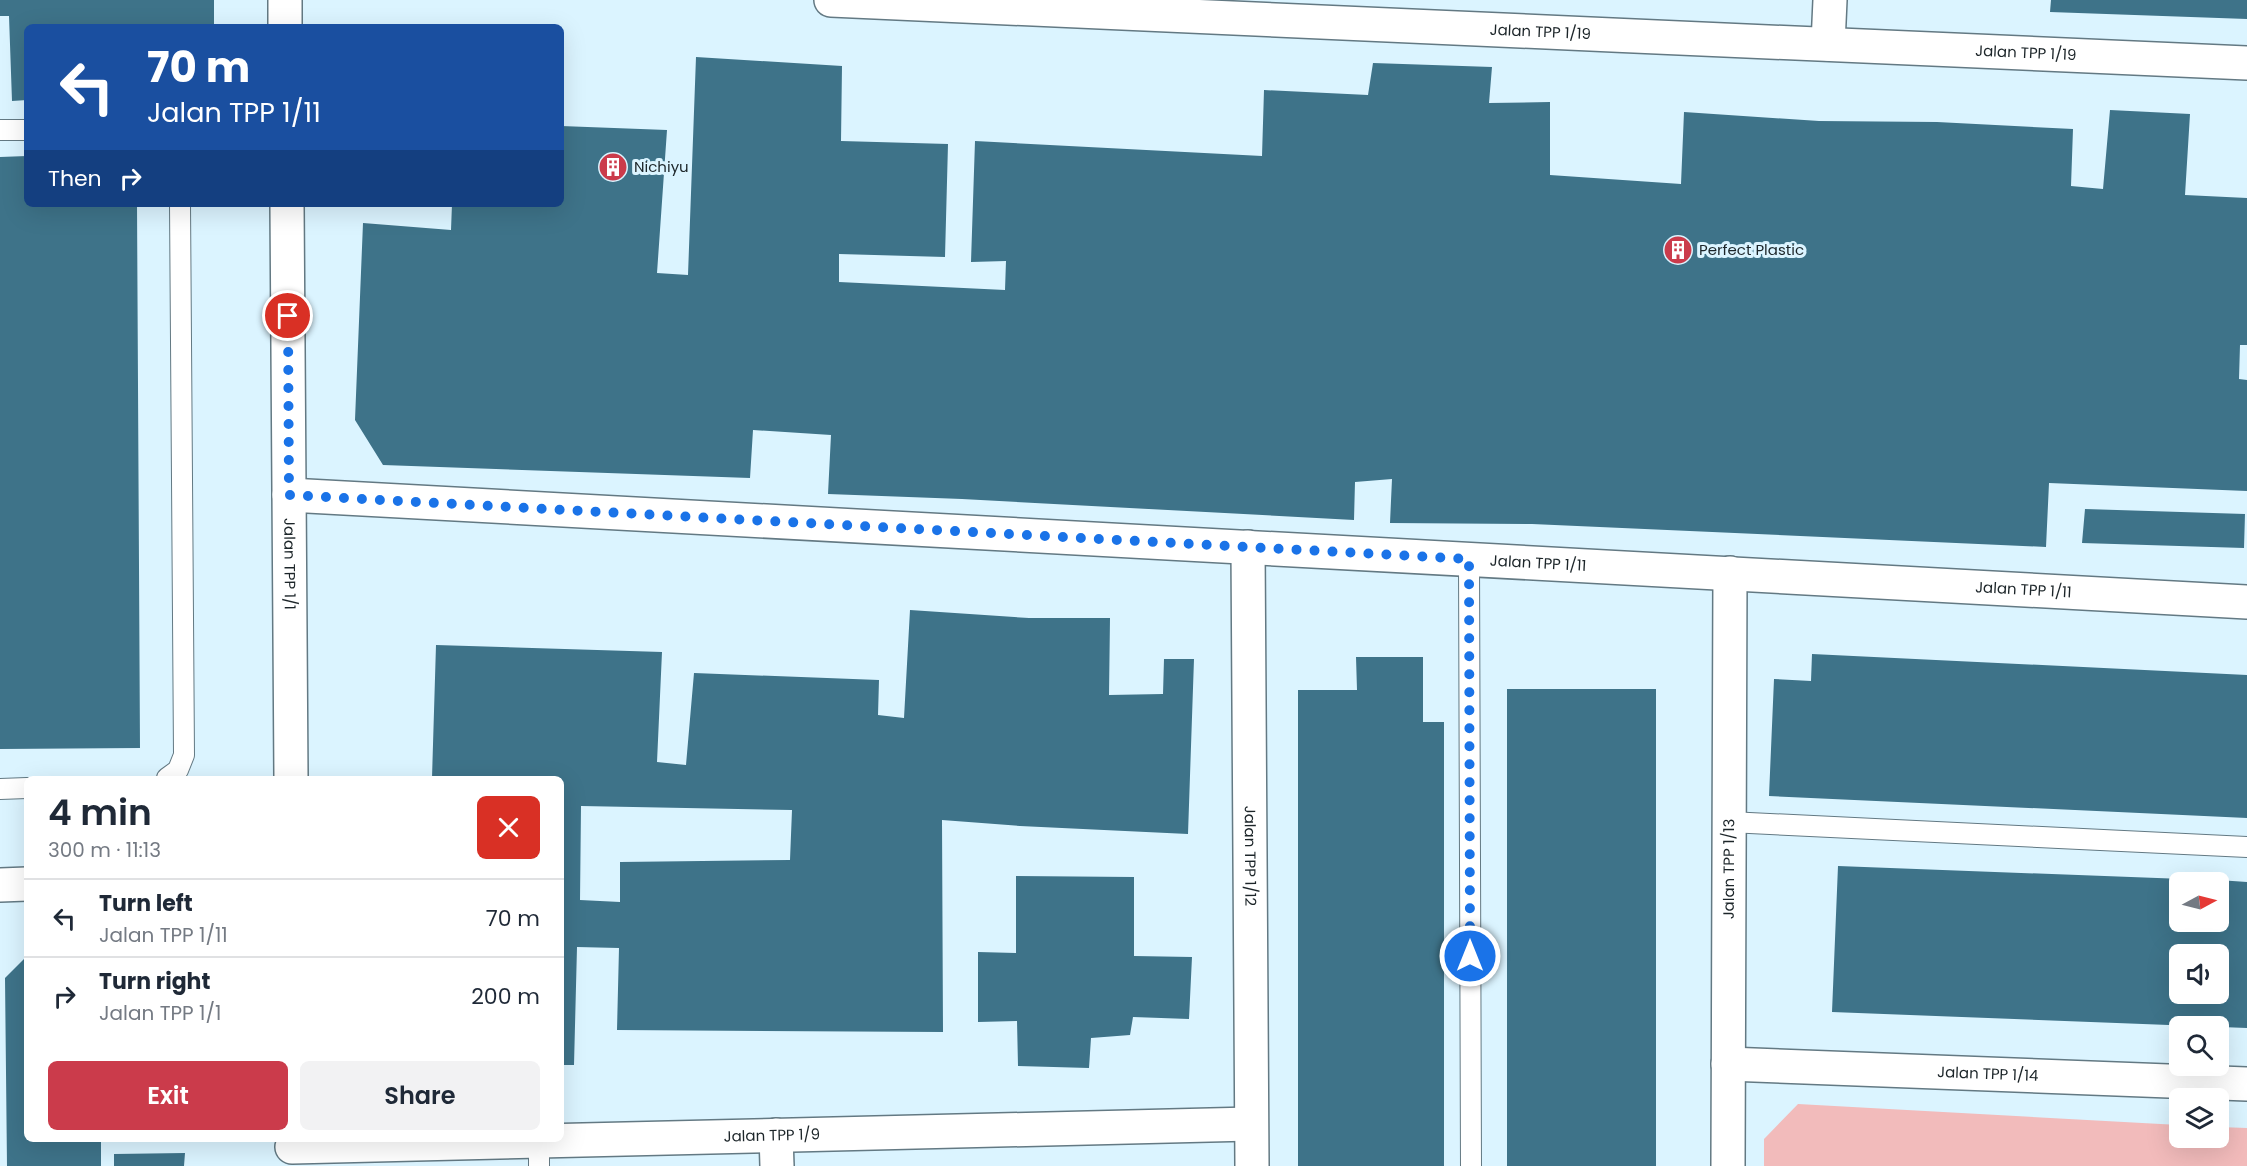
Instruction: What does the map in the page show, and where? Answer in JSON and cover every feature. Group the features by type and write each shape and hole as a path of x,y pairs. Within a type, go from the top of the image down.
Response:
{"street":[{"path":"285,0 285,24"},
{"name":"Jalan TPP 1/19","path":"831,0 2247,63"},
{"path":"1828,44 1830,0"},
{"name":"Jalan TPP 1/1","path":"286,207 291,776"},
{"name":"Jalan TPP 1/11","path":"289,495 2247,602"},
{"name":"Jalan TPP 1/12","path":"1248,547 1252,1166"},
{"name":"Jalan TPP 1/13","path":"1728,1166 1730,573"},
{"path":"0,885 24,884"},
{"name":"Jalan TPP 1/14","path":"1728,1064 2247,1084"},
{"name":"Jalan TPP 1/9","path":"292,1150 539,1154 776,1151 1251,1124"}],"lane":[{"path":"0,130 24,130"},
{"path":"169,776 178,770 184,755 180,207"},
{"path":"1469,559 1471,1166"},
{"path":"0,789 24,788"},
{"path":"1729,822 2247,847"}],"shaded area":[{"path":"1798,1104 2169,1124 2169,1148 2229,1148 2229,1127 2247,1128 2247,1166 1764,1166 1764,1139"}],"building":[{"path":"0,0 214,0 214,24 24,24 24,100 12,101 9,16 0,16"},
{"path":"2051,0 2247,0 2247,19 2050,12"},
{"path":"696,57 842,66 841,141 948,144 945,257 839,254 839,282 1005,290 1006,261 971,262 975,141 1262,156 1264,90 1368,95 1373,63 1492,67 1489,103 1550,102 1550,175 1681,184 1684,112 1819,121 1937,122 2073,129 2071,186 2103,189 2110,110 2190,114 2185,195 2247,198 2247,345 2240,345 2239,379 2247,380 2247,491 2049,483 2046,547 1532,524 1390,523 1392,479 1355,482 1354,520 828,494 831,435 753,430 750,478 383,465 355,420 363,223 451,230 452,207 564,207 564,126 667,130 657,273 688,275"},
{"path":"24,156 24,207 137,207 140,748 0,749 0,157"},
{"path":"2085,509 2245,514 2244,548 2082,543"},
{"path":"910,610 1029,618 1110,618 1109,695 1163,694 1164,659 1194,659 1188,834 942,820 943,1032 617,1030 619,948 577,947 574,1065 564,1065 564,776 432,776 436,645 662,652 657,762 686,765 694,673 879,680 878,715 904,718","holes":["581,806 792,810 790,860 620,862 620,902 580,900"]},
{"path":"1812,654 2247,675 2247,818 1769,796 1774,679 1811,681"},
{"path":"1356,657 1423,657 1423,722 1444,722 1444,1166 1298,1166 1298,690 1357,690"},
{"path":"1507,689 1656,689 1656,1166 1507,1166"},
{"path":"1838,866 2169,878 2169,932 2229,932 2229,881 2247,882 2247,1028 2229,1027 2229,1016 2169,1016 2169,1025 1832,1012"},
{"path":"1016,876 1134,877 1134,956 1192,957 1189,1019 1133,1017 1130,1035 1091,1038 1089,1068 1018,1066 1017,1021 978,1022 978,952 1016,953"},
{"path":"24,959 24,1142 101,1142 101,1166 7,1166 5,978"},
{"path":"185,1153 184,1166 114,1166 114,1154"}],"place":[{"name":"Nichiyu","path":"613,167"},
{"name":"Perfect Plastic","path":"1678,250"}],"route":[{"path":"288,316 289,495 1469,559 1470,956"}]}
